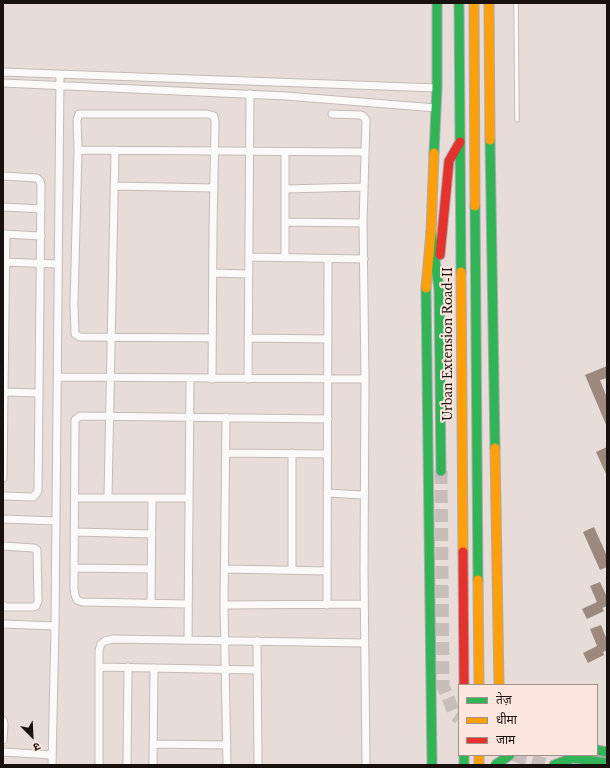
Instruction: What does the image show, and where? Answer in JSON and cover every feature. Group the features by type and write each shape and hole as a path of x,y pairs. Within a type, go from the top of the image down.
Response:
{"main road":[{"path":"432,765 426,293 431,232 437,88 437,3"},
{"name":"Urban Extension Road-II","path":"459,3 464,684"},
{"path":"474,3 479,684"},
{"path":"489,3 492,308 499,684"},
{"path":"441,471 439,289 441,236 449,161 460,142"},
{"path":"431,232 439,289"},
{"path":"495,765 508,756"},
{"path":"554,765 573,758 607,763"}],"street":[{"path":"3,72 437,88"},
{"path":"52,765 55,626 60,75"},
{"path":"3,83 60,87 286,96 436,108"},
{"path":"248,379 250,94"},
{"path":"212,338 80,337 75,334 78,150 76,120 79,114 211,114 215,119 212,379"},
{"path":"332,114 361,115 366,120 363,223 366,765"},
{"path":"78,150 364,152"},
{"path":"108,497 115,150"},
{"path":"284,258 285,152"},
{"path":"3,176 37,178 40,181 41,209 38,491 33,497 3,496"},
{"path":"114,186 214,188"},
{"path":"285,188 364,187"},
{"path":"3,207 41,209"},
{"path":"285,222 363,223"},
{"path":"3,478 4,234 41,236"},
{"path":"249,258 364,259"},
{"path":"327,605 328,259"},
{"path":"4,262 58,264"},
{"path":"213,273 249,274"},
{"path":"248,338 328,339"},
{"path":"57,377 364,379"},
{"path":"188,640 190,378"},
{"path":"4,392 38,393"},
{"path":"188,604 82,602 77,600 75,595 75,420 80,416 328,419"},
{"path":"226,417 224,605 226,641 227,765"},
{"path":"226,453 327,454"},
{"path":"292,453 292,570"},
{"path":"327,493 364,495"},
{"path":"75,498 189,498"},
{"path":"151,604 152,498"},
{"path":"3,519 56,521"},
{"path":"75,532 152,534"},
{"path":"3,546 34,548 37,550 38,601 36,606 32,608 6,607 3,605"},
{"path":"75,568 151,569"},
{"path":"225,569 326,571"},
{"path":"224,605 364,604"},
{"path":"3,624 55,626"},
{"path":"99,765 99,667 101,644 105,641 113,639 365,643"},
{"path":"257,641 258,765"},
{"path":"99,667 257,670"},
{"path":"127,765 128,667"},
{"path":"153,765 154,668"},
{"path":"3,720 3,740"},
{"path":"153,744 227,745"},
{"path":"3,752 52,755"}],"lane":[{"path":"516,3 517,120"}],"building":[{"path":"607,366 607,378 600,380 607,398 607,427 585,375"},
{"path":"607,447 607,476 596,452"},
{"path":"594,527 607,556 607,567 600,570 583,532"},
{"path":"600,582 607,597 607,606 602,608 604,611 587,619 582,609 597,602 590,586"},
{"path":"601,625 607,640 607,650 603,652 604,655 588,663 583,653 597,646 590,629"}],"tunnel":[{"path":"441,471 443,686 455,715 458,717"},
{"path":"517,756 547,765"}],"traffic: fast":[{"path":"434,153 437,88 437,3"},
{"path":"459,3 461,272"},
{"path":"490,140 495,448"},
{"path":"475,206 478,580"},
{"path":"431,232 439,289 441,471"},
{"path":"426,288 432,765"},
{"path":"598,750 607,752"},
{"path":"464,756 464,765"},
{"path":"495,765 508,756"},
{"path":"554,765 573,758 607,763"}],"traffic: slow":[{"path":"474,3 475,206"},
{"path":"489,3 490,140"},
{"path":"426,288 431,232 434,153"},
{"path":"461,272 463,552"},
{"path":"495,448 499,684"},
{"path":"478,580 479,684"},
{"path":"479,756 479,765"}],"traffic: jam":[{"path":"440,255 449,161 460,142"},
{"path":"463,552 464,684"}]}
